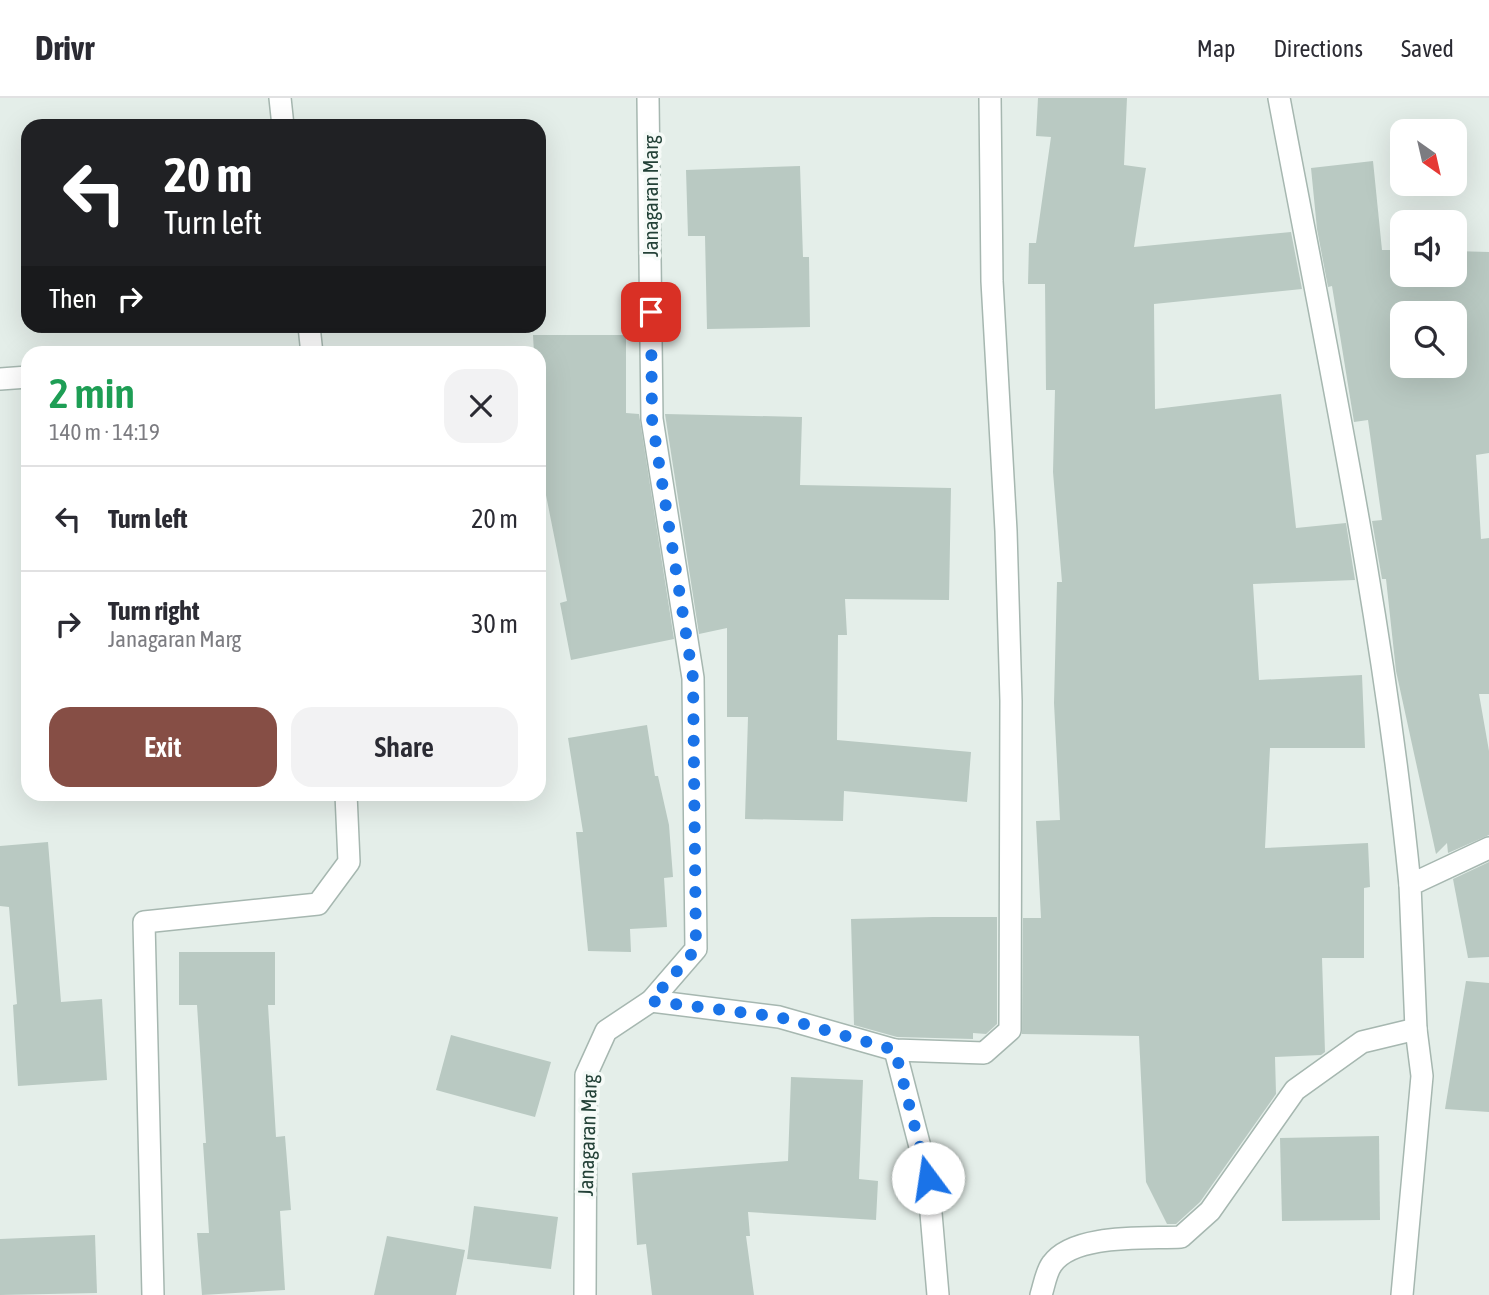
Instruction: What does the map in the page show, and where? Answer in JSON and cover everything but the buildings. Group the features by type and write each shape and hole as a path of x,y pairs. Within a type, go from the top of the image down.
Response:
{"street":[{"path":"280,98 282,119"},
{"name":"Janagaran Marg","path":"585,1295 586,1075 606,1031 651,1001 696,949 693,678 652,419 648,98"},
{"path":"651,1001 779,1017 895,1050 984,1053 1010,1030 1011,701 1006,531 992,281 990,98"},
{"path":"1279,98 1371,598 1401,794 1410,885 1416,1029 1422,1076 1402,1295"},
{"path":"0,379 21,378"},
{"path":"153,1295 144,922 318,904 349,862 346,801"},
{"path":"1410,885 1489,848"},
{"path":"1041,1295 1052,1264 1075,1247 1109,1241 1181,1237 1209,1211 1295,1090 1362,1042 1416,1029"},
{"path":"895,1050 928,1178 938,1295"}],"route":[{"path":"651,312 652,419 693,678 696,949 651,1001 779,1017 895,1050 928,1178"}]}
